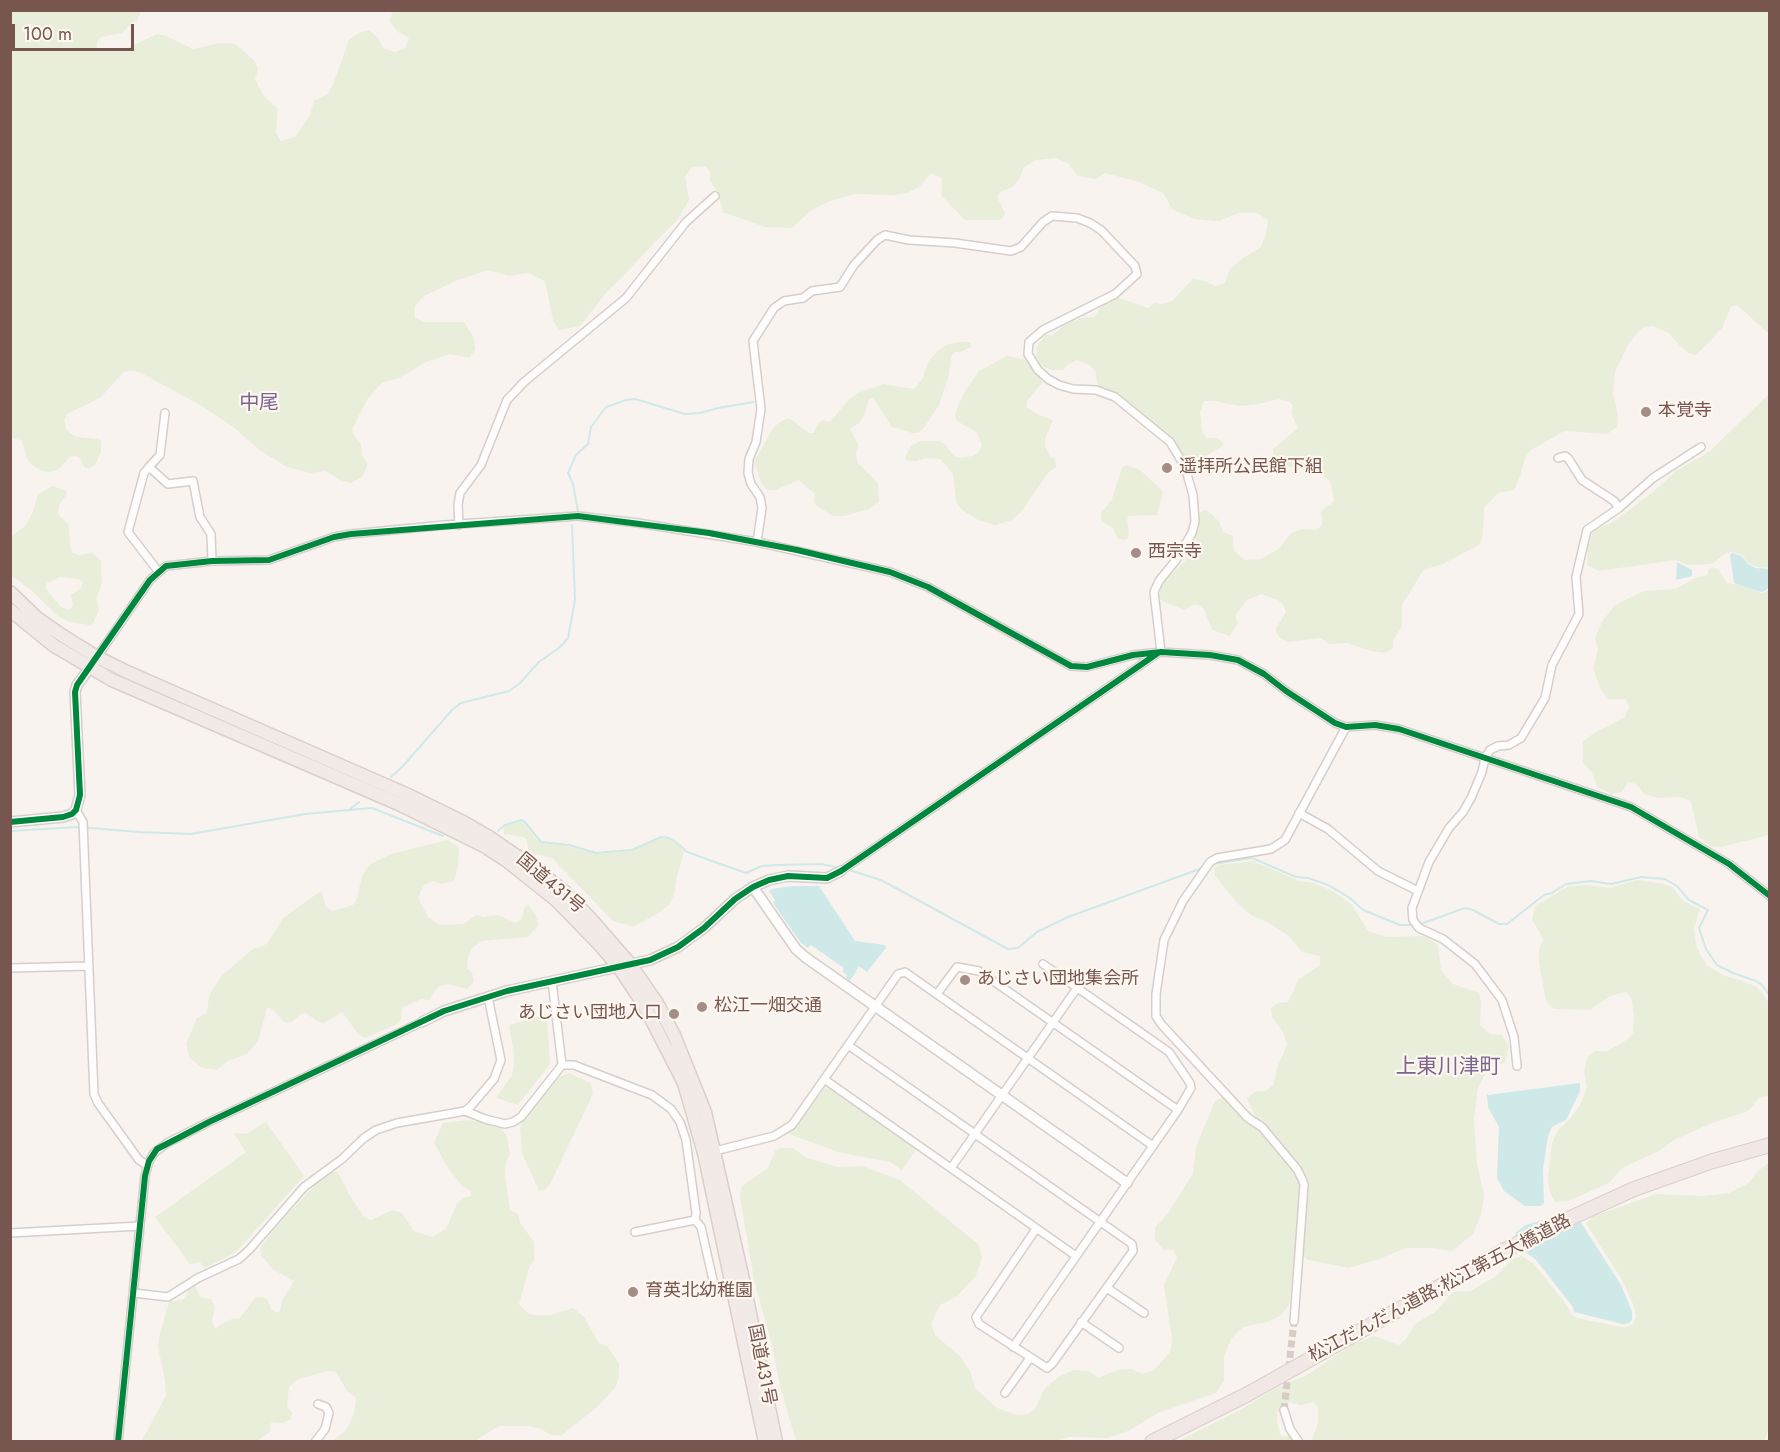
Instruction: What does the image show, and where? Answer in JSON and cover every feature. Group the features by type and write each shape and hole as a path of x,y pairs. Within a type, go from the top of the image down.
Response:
{"highway":[{"name":"国道431号","path":"10,592 37,618 93,662"},
{"name":"国道431号","path":"10,610 53,645 406,795 489,837 565,892 657,1003 674,1035 705,1112 776,1442"},
{"name":"国道431号","path":"624,965 684,1083 704,1154 734,1285 765,1442"},
{"name":"松江だんだん道路;松江第五大橋道路","path":"1152,1442 1248,1394 1506,1250 1597,1205 1671,1176 1770,1145"}],"street":[{"path":"459,525 460,493 481,465 507,400 531,376 626,298 686,222 715,196"},
{"path":"757,542 762,508 760,496 748,473 749,459 756,442 761,409 753,341 774,308 779,304 802,298 812,291 840,287 854,265 877,240 885,235 1011,251 1021,246 1043,222 1052,216 1077,218 1101,231 1135,266 1137,274 1114,294 1043,330 1029,342 1028,354 1038,370 1059,385 1073,389 1096,390 1115,397 1170,442 1185,467 1193,495 1195,521 1192,533 1154,592 1161,652"},
{"path":"158,571 128,532 144,473 160,455 165,413"},
{"path":"1517,1066 1514,1037 1502,1000 1475,964 1453,946 1417,925 1412,911 1436,850 1471,798 1485,758 1490,750 1498,746 1509,745 1521,738 1545,698 1552,665 1579,614 1576,577 1587,530 1619,508 1653,478 1701,447"},
{"path":"1558,458 1565,456 1568,458 1582,480 1614,501 1619,508"},
{"path":"150,467 168,484 193,481 200,517 211,534 212,561"},
{"path":"10,822 63,817 76,810 80,795 75,692 77,685 158,571 171,565 212,561 269,560 334,537 351,534 578,516 757,542 875,567 909,578 1071,666 1087,667 1133,655 1161,652 1210,655 1238,660 1264,674 1335,723 1346,727 1374,725 1399,729 1631,807 1729,864 1770,896"},
{"path":"118,1442 147,1165 154,1153 167,1143 444,1011 552,981 650,960 678,947 704,928 735,899 769,880 789,876 827,878 845,868 1161,652"},
{"path":"1294,1322 1304,1185 1302,1179 1297,1169 1262,1127 1248,1118 1170,1035 1156,1016 1156,994 1164,940 1183,901 1210,862 1217,858 1270,849 1285,840 1346,727"},
{"path":"76,810 83,822 94,1094 139,1160 147,1165"},
{"path":"1299,813 1328,829 1378,871 1418,891"},
{"path":"753,887 796,949 805,957 1127,1183"},
{"path":"1013,1347 1178,1110 1190,1092 1191,1085 1172,1055 1043,964"},
{"path":"10,968 89,966"},
{"path":"937,994 957,967 979,971 1178,1110"},
{"path":"715,1151 774,1136 792,1125 874,1006 898,974 905,972 1153,1146"},
{"path":"134,1293 168,1297 198,1278 239,1259 304,1187 376,1130 397,1123 465,1111 505,1124 521,1117 562,1065 552,981"},
{"path":"951,1168 1077,988"},
{"path":"465,1111 494,1079 501,1060 488,997"},
{"path":"848,1045 1132,1244 1132,1251 1107,1288 1050,1367 1044,1368 979,1324 976,1317 1036,1229"},
{"path":"562,1065 574,1065 652,1095 671,1109 680,1122 686,1140 695,1220 701,1227 716,1289 734,1285"},
{"path":"824,1079 1076,1256"},
{"path":"635,1232 695,1220"},
{"path":"10,1233 140,1226"},
{"path":"1107,1288 1144,1313"},
{"path":"1081,1322 1119,1348"},
{"path":"1005,1393 1030,1358"},
{"path":"315,1442 324,1431 329,1413 326,1407 318,1404"},
{"path":"1284,1410 1290,1429 1299,1442"}],"green space":[{"path":"10,11 141,11 137,21 132,22 122,33 101,37 97,42 97,48 105,51 121,51 157,34 193,49 220,43 235,44 255,61 258,69 255,79 264,96 278,109 276,133 281,141 295,137 310,115 314,101 328,94 349,40 369,30 378,38 383,48 395,52 405,48 409,38 398,32 389,21 393,11 1769,11 1769,334 1737,305 1731,307 1722,328 1696,355 1690,354 1669,333 1653,326 1643,328 1628,345 1615,372 1613,394 1618,415 1617,427 1607,434 1564,431 1531,450 1525,458 1514,490 1498,493 1484,508 1483,535 1479,545 1441,565 1424,569 1402,605 1402,626 1393,641 1393,648 1386,653 1347,643 1329,644 1321,638 1287,642 1279,637 1275,630 1286,612 1283,604 1261,594 1247,600 1235,616 1238,623 1230,636 1212,630 1204,609 1198,605 1192,605 1185,610 1162,601 1159,597 1162,583 1186,560 1194,547 1200,512 1206,510 1213,515 1220,523 1223,532 1233,536 1234,551 1245,560 1261,559 1279,549 1291,533 1302,529 1315,530 1320,527 1323,522 1321,513 1334,500 1330,481 1320,474 1286,466 1273,458 1273,449 1298,428 1291,413 1293,406 1290,402 1279,399 1238,406 1204,401 1200,412 1202,432 1207,438 1217,438 1223,442 1222,447 1192,463 1186,462 1171,439 1143,414 1117,394 1098,388 1095,370 1088,364 1077,360 1063,370 1051,370 1042,366 1036,356 1037,346 1045,335 1052,335 1064,325 1081,318 1094,317 1102,306 1119,298 1148,308 1155,303 1162,304 1172,301 1193,279 1215,286 1225,283 1230,269 1261,247 1268,220 1257,213 1239,213 1219,221 1194,219 1172,209 1163,193 1139,182 1105,173 1096,179 1078,176 1068,163 1055,158 1036,160 1024,167 1013,187 1000,192 997,196 1005,214 1001,220 965,220 941,195 941,178 931,173 919,187 907,193 855,194 830,201 810,211 792,228 765,227 723,212 706,166 692,167 685,177 689,200 678,219 606,293 580,326 559,330 553,320 545,281 528,273 509,276 488,270 458,280 424,296 415,306 415,318 425,322 464,322 474,338 475,349 470,358 450,354 426,362 399,378 382,383 368,398 352,429 361,444 362,456 368,464 362,477 351,483 342,481 325,471 311,473 287,467 261,451 232,426 202,406 132,370 124,372 100,398 67,414 64,420 66,429 77,437 101,441 101,452 95,465 85,468 79,457 74,456 70,457 59,469 50,472 42,471 27,459 22,441 11,437"},
{"path":"968,342 971,347 955,352 951,356 949,375 939,405 924,428 918,433 892,427 873,398 869,399 859,423 850,429 859,446 856,453 857,462 878,483 879,502 869,509 844,516 833,516 817,506 814,502 815,494 799,480 775,490 767,490 762,484 754,462 773,428 780,422 789,418 809,433 814,433 822,420 830,422 849,399 858,393 883,384 914,389 923,378 928,362 938,351 946,345"},
{"path":"1007,356 1027,360 1041,378 1042,383 1027,401 1026,407 1053,420 1045,439 1045,446 1050,457 1055,458 1056,467 1048,473 1022,511 1012,520 995,525 978,520 962,510 956,502 953,474 940,459 906,460 906,455 911,446 921,441 939,441 945,444 954,456 960,458 973,456 979,452 982,445 976,432 957,421 955,417 957,408 965,391 979,371"},
{"path":"1769,394 1769,568 1756,567 1748,563 1741,554 1732,552 1726,553 1712,564 1689,565 1676,560 1598,571 1587,565 1588,547 1593,531 1613,522 1653,492 1676,471 1709,452"},
{"path":"1126,465 1140,470 1163,491 1157,515 1128,516 1129,534 1127,539 1123,540 1117,538 1113,528 1102,522 1101,513 1112,499 1122,468"},
{"path":"52,486 66,491 67,494 59,505 58,514 69,525 70,546 73,553 79,555 93,553 101,561 102,584 96,598 99,610 90,625 69,622 59,617 31,590 11,575 11,537 25,526 32,514 38,495","holes":["60,577 79,579 83,582 81,588 71,595 73,604 70,610 61,607 45,588 47,583"]},
{"path":"1712,567 1719,570 1727,583 1745,586 1761,593 1770,588 1769,835 1721,847 1709,846 1699,837 1691,801 1680,797 1658,798 1644,794 1636,784 1628,782 1622,792 1611,794 1597,787 1592,773 1583,762 1583,742 1594,733 1625,717 1629,707 1626,699 1609,699 1601,690 1593,669 1598,649 1595,638 1602,622 1615,605 1644,591 1675,589 1707,575"},
{"path":"520,821 542,843 562,845 597,854 633,851 661,838 677,843 684,852 674,895 669,905 633,927 613,921 552,858 532,853 528,848 527,840 523,837 504,834 504,827"},
{"path":"447,840 459,847 458,866 454,881 441,884 433,881 424,885 418,897 428,917 440,925 463,924 477,915 484,917 497,915 516,923 522,919 524,908 528,905 539,925 528,937 482,941 472,948 467,968 472,973 474,982 467,989 448,984 438,987 429,1000 421,999 402,1008 401,1019 397,1024 365,1038 358,1034 342,1012 324,1023 306,1013 286,1023 270,1008 267,1008 258,1041 247,1054 228,1061 217,1070 202,1068 189,1057 186,1044 197,1018 207,1013 209,996 221,976 253,949 267,944 283,918 322,892 326,907 332,911 353,905 362,876 369,865 391,854"},
{"path":"1253,861 1299,881 1314,883 1334,892 1352,905 1368,931 1386,937 1425,936 1438,945 1441,970 1453,984 1479,993 1480,1025 1490,1034 1502,1035 1509,1046 1505,1062 1487,1070 1478,1088 1474,1119 1477,1164 1484,1195 1481,1215 1473,1234 1452,1251 1406,1248 1349,1268 1308,1260 1302,1255 1306,1182 1300,1168 1279,1139 1256,1117 1247,1098 1256,1091 1266,1091 1274,1084 1277,1068 1287,1045 1283,1032 1272,1017 1271,1008 1278,1003 1288,1002 1299,979 1320,965 1320,956 1302,952 1289,936 1251,915 1236,902 1215,875 1214,868 1219,865"},
{"path":"1637,880 1672,887 1683,901 1700,909 1694,928 1696,946 1707,966 1725,976 1757,987 1769,1003 1769,1096 1760,1097 1748,1111 1712,1123 1674,1140 1659,1151 1622,1168 1609,1183 1568,1201 1555,1202 1550,1193 1548,1178 1552,1143 1559,1129 1580,1105 1587,1087 1584,1072 1587,1057 1595,1051 1608,1051 1628,1039 1633,1033 1634,1017 1632,1000 1626,992 1610,996 1590,1010 1554,1009 1546,1001 1539,963 1539,949 1543,941 1532,920 1535,906 1569,886 1589,885 1610,888"},
{"path":"547,1014 550,1064 518,1105 496,1098 512,1075 514,1065 509,1025"},
{"path":"569,1073 591,1083 593,1094 550,1184 544,1190 539,1191 522,1153 520,1128 523,1120 559,1077"},
{"path":"825,1088 830,1089 916,1149 902,1170 890,1162 838,1152 789,1134"},
{"path":"1223,1097 1261,1129 1295,1170 1301,1187 1289,1305 1280,1316 1267,1322 1243,1327 1231,1339 1224,1356 1224,1381 1216,1393 1160,1412 1128,1431 1108,1438 1069,1437 1054,1442 796,1441 754,1280 740,1197 742,1186 768,1168 775,1151 781,1148 793,1148 805,1157 837,1167 862,1166 900,1180 979,1245 982,1259 975,1277 957,1296 940,1305 931,1324 935,1335 961,1357 970,1371 975,1388 997,1408 1017,1415 1028,1414 1035,1409 1045,1388 1073,1370 1089,1371 1098,1378 1117,1370 1132,1369 1143,1374 1154,1370 1170,1352 1172,1339 1164,1285 1177,1258 1173,1250 1164,1250 1155,1240 1155,1228 1169,1212 1193,1173 1196,1147 1215,1101"},
{"path":"468,1120 501,1127 507,1136 510,1154 506,1162 505,1176 510,1210 518,1214 520,1223 534,1242 534,1261 529,1268 519,1304 529,1314 536,1315 551,1315 573,1308 584,1317 599,1343 607,1346 619,1363 619,1377 615,1388 597,1407 562,1435 551,1435 529,1426 499,1426 475,1441 332,1441 346,1430 354,1414 356,1398 347,1391 336,1372 328,1371 298,1379 289,1387 287,1407 292,1413 291,1419 283,1423 272,1422 271,1431 258,1440 141,1442 166,1396 158,1347 169,1302 184,1299 191,1286 195,1286 201,1298 211,1299 215,1306 212,1322 216,1329 234,1318 239,1319 255,1298 267,1299 271,1309 277,1313 280,1311 282,1300 294,1281 272,1269 262,1256 260,1248 280,1222 319,1181 332,1171 337,1172 340,1176 364,1217 371,1220 393,1210 402,1213 414,1231 432,1237 446,1229 457,1204 471,1196 471,1191 463,1187 448,1168 434,1143 443,1123"},
{"path":"266,1122 304,1176 235,1253 204,1268 200,1262 190,1264 155,1217 246,1152 234,1133 246,1134"},
{"path":"1769,1162 1770,1426 1764,1441 1311,1441 1318,1424 1318,1407 1313,1402 1301,1405 1289,1402 1277,1412 1277,1421 1280,1434 1284,1437 1288,1435 1295,1441 1176,1442 1240,1410 1276,1388 1307,1375 1353,1344 1374,1336 1399,1345 1406,1339 1415,1324 1435,1312 1453,1292 1470,1291 1495,1277 1513,1259 1522,1256 1534,1264 1571,1314 1577,1318 1628,1327 1633,1324 1636,1316 1634,1306 1622,1280 1586,1223 1594,1216 1657,1194 1704,1196 1729,1193 1749,1183"}],"water":[{"path":"1732,553 1741,556 1755,568 1769,569 1769,587 1765,591 1761,592 1734,583 1730,555"},
{"path":"1677,562 1692,570 1692,576 1676,580"},
{"path":"792,886 819,886 855,941 885,945 886,948 867,972 859,966 850,981 842,971 844,968 811,945 808,948 801,943 773,903 775,900 769,891"},
{"path":"1580,1083 1580,1091 1566,1120 1552,1127 1548,1136 1543,1169 1544,1203 1540,1206 1525,1206 1504,1191 1497,1178 1499,1127 1488,1107 1487,1095"},
{"path":"1563,1214 1578,1218 1621,1285 1632,1311 1632,1320 1629,1323 1623,1324 1574,1312 1573,1307 1536,1260 1518,1246 1515,1238 1516,1232 1526,1225"}],"waterway":[{"path":"578,511 573,484 568,473 576,455 588,444 591,427 606,407 635,399 685,414 754,402"},
{"path":"391,777 452,710 461,703 509,691 568,638 575,600 572,525"},
{"path":"349,810 359,802"},
{"path":"10,831 78,827 191,834 305,814 372,808 443,836"},
{"path":"498,831 505,825 521,820 541,842 569,845 596,853 632,850 661,837 669,838 687,852 746,873 762,866 778,865 821,864 841,868"},
{"path":"1213,864 1252,858 1296,877 1308,878 1328,885 1350,898 1363,910 1400,925 1423,923 1465,908 1499,924 1507,924 1544,895 1566,884 1591,881 1611,884 1641,877 1665,879 1677,886 1689,900 1708,910 1699,928 1706,949 1717,965 1756,981 1770,996"},
{"path":"846,869 881,880 1008,949 1018,948 1037,932 1068,917 1205,867"}],"tunnel":[{"path":"1284,1410 1294,1321"}],"cycle path":[{"path":"10,822 63,817 76,810 80,795 75,692 77,685 150,580 166,566 212,561 269,560 334,537 351,534 578,516 709,533 797,550 890,572 928,587 1071,666 1087,667 1133,655 1161,652 1210,655 1238,660 1264,674 1335,723 1346,727 1375,725 1399,729 1631,807 1729,864 1770,896"},
{"path":"118,1442 145,1176 149,1161 157,1149 444,1011 507,991 650,960 678,947 704,928 735,899 753,887 769,880 788,876 827,878 841,871 1158,653"}],"place":[{"name":"本覚寺","path":"1646,412"},
{"name":"遥拝所公民館下組","path":"1167,468"},
{"name":"西宗寺","path":"1136,553"},
{"name":"あじさい団地集会所","path":"965,980"},
{"name":"松江一畑交通","path":"702,1007"},
{"name":"あじさい団地入口","path":"674,1014"},
{"name":"育英北幼稚園","path":"633,1292"}],"district":[{"name":"中尾","path":"259,404"},
{"name":"上東川津町","path":"1448,1068"}]}
